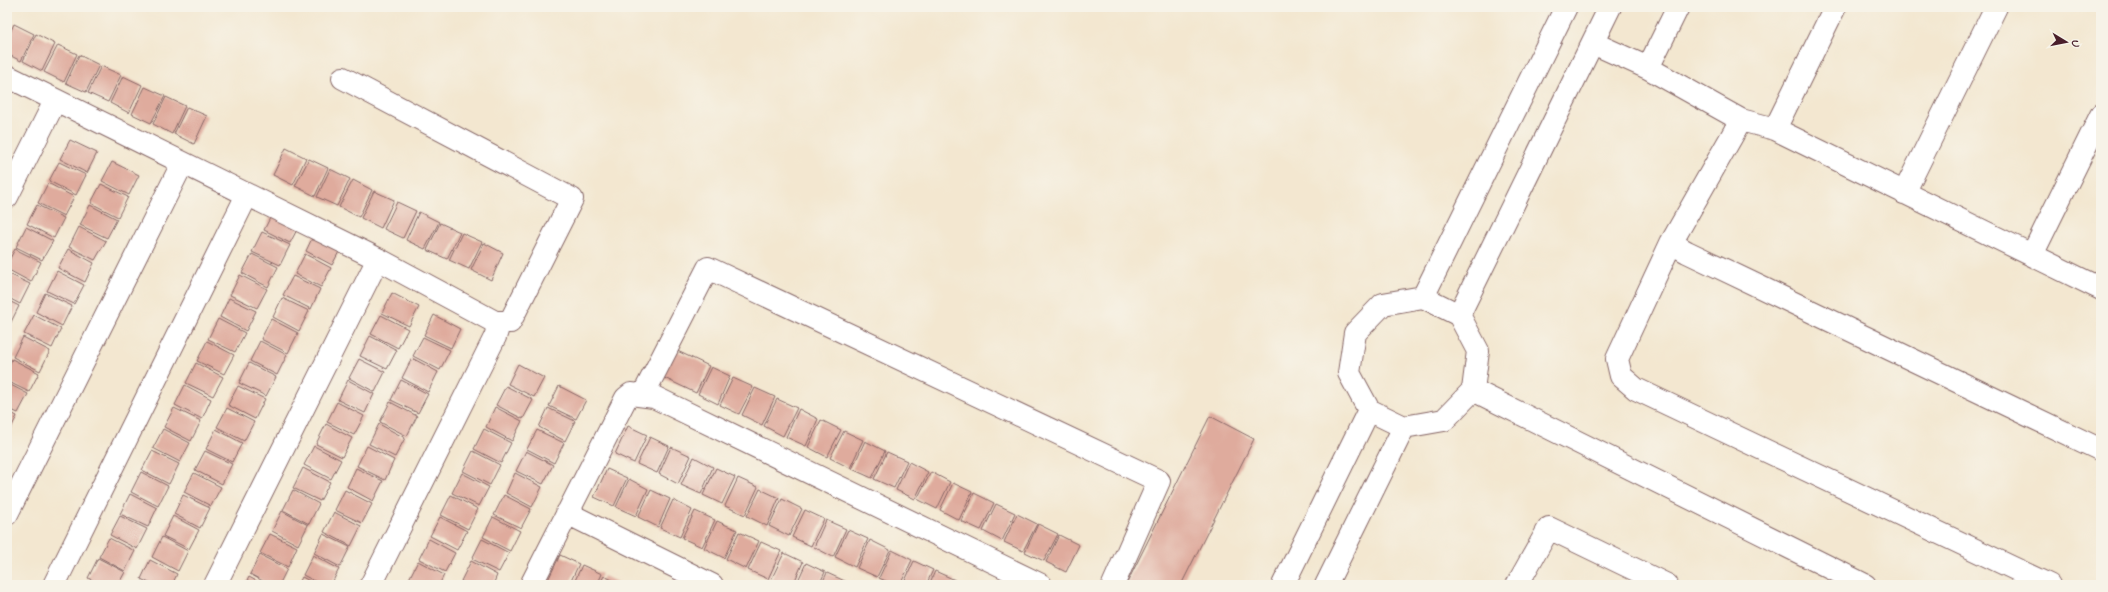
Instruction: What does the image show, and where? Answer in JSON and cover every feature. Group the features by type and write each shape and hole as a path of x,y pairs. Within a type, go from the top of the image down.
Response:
{"street":[{"path":"1423,297 1566,7"},
{"path":"1459,315 1610,7"},
{"path":"1648,68 1678,7"},
{"path":"1775,129 1835,7"},
{"path":"1904,193 1996,7"},
{"path":"1593,43 1648,68 1741,120 1775,129 2101,289"},
{"path":"7,76 182,164 378,259 495,322 510,322 572,199 343,78"},
{"path":"7,197 55,101"},
{"path":"2032,255 2101,115"},
{"path":"1741,120 1671,243 1616,359 1621,376 1636,389 2049,585"},
{"path":"7,514 182,164"},
{"path":"54,585 247,195"},
{"path":"1671,243 2101,450"},
{"path":"215,585 378,259"},
{"path":"643,395 708,268 1160,481 1113,585"},
{"path":"1423,297 1459,315 1478,351 1473,390 1444,420 1404,427 1369,410 1349,373 1355,333 1383,304 1423,297"},
{"path":"371,585 495,337 497,331 495,322"},
{"path":"1473,390 1865,585"},
{"path":"531,585 626,398 631,394 654,397 1041,585"},
{"path":"1282,585 1369,410"},
{"path":"1326,585 1404,427"},
{"path":"567,513 712,585"},
{"path":"1517,585 1549,528 1667,585"}],"building":[{"path":"14,24 34,34 21,61 7,54 7,39"},
{"path":"36,34 55,44 42,71 23,61"},
{"path":"58,45 77,54 64,82 44,72"},
{"path":"79,55 99,65 86,92 66,83"},
{"path":"101,66 121,75 108,102 88,93"},
{"path":"123,76 142,85 129,113 110,103"},
{"path":"145,87 165,96 151,123 132,114"},
{"path":"166,97 185,106 172,134 153,124"},
{"path":"187,107 207,116 194,144 174,134"},
{"path":"70,140 97,153 87,173 60,159"},
{"path":"286,148 306,158 293,185 273,175"},
{"path":"309,159 328,168 315,196 295,186"},
{"path":"59,162 86,175 76,195 49,181"},
{"path":"112,162 139,175 129,195 102,181"},
{"path":"330,169 350,179 337,206 317,197"},
{"path":"353,180 372,190 359,217 339,207"},
{"path":"48,183 74,197 64,216 38,203"},
{"path":"101,184 128,197 118,217 91,203"},
{"path":"374,191 394,200 381,228 361,218"},
{"path":"397,202 416,211 403,238 384,229"},
{"path":"37,205 64,218 54,238 27,224"},
{"path":"90,205 117,219 107,238 80,225"},
{"path":"274,210 300,224 290,243 264,230"},
{"path":"419,212 439,222 425,249 406,240"},
{"path":"440,223 460,232 447,259 427,250"},
{"path":"26,227 53,241 42,260 16,247"},
{"path":"79,227 106,241 95,260 69,247"},
{"path":"262,232 290,245 280,265 252,252"},
{"path":"315,232 342,246 332,265 306,251"},
{"path":"462,233 482,242 469,269 449,260"},
{"path":"484,243 503,253 491,280 471,270"},
{"path":"15,249 41,262 31,282 7,269 7,264"},
{"path":"68,249 94,263 85,282 58,268"},
{"path":"252,254 278,267 268,287 242,273"},
{"path":"305,254 331,268 321,287 295,274"},
{"path":"57,271 84,285 74,304 47,291"},
{"path":"7,273 30,284 20,304 7,297"},
{"path":"240,275 267,289 257,308 230,295"},
{"path":"293,276 320,289 311,309 283,295"},
{"path":"45,293 72,306 62,326 36,312"},
{"path":"392,293 419,307 409,326 382,313"},
{"path":"229,298 256,311 246,331 220,317"},
{"path":"282,298 309,311 299,331 273,317"},
{"path":"7,300 19,306 9,326 7,325"},
{"path":"34,315 61,329 52,348 24,334"},
{"path":"381,315 408,329 398,348 371,334"},
{"path":"434,315 460,329 451,348 424,335"},
{"path":"218,319 245,333 235,352 208,339"},
{"path":"271,319 298,333 288,353 261,339"},
{"path":"370,336 397,350 387,369 360,356"},
{"path":"23,337 50,351 40,371 13,357"},
{"path":"423,337 450,350 440,370 413,356"},
{"path":"207,341 234,355 224,374 197,361"},
{"path":"260,341 287,355 277,375 250,361"},
{"path":"669,347 709,366 696,393 656,374"},
{"path":"412,358 438,372 428,392 402,378"},
{"path":"12,359 39,373 29,392 7,381 7,369"},
{"path":"359,359 385,372 375,392 349,378"},
{"path":"196,363 223,377 213,396 186,383"},
{"path":"249,363 276,377 266,396 239,383"},
{"path":"518,364 544,378 534,397 508,384"},
{"path":"711,367 730,376 718,404 698,394"},
{"path":"733,378 753,387 739,414 720,405"},
{"path":"348,380 374,394 365,413 338,400"},
{"path":"401,380 428,394 418,413 391,400"},
{"path":"7,383 28,394 18,413 7,408"},
{"path":"185,385 211,399 202,419 175,405"},
{"path":"238,386 265,399 255,419 228,405"},
{"path":"506,386 533,400 523,419 496,405"},
{"path":"559,386 586,400 576,419 549,406"},
{"path":"755,388 775,397 762,425 742,415"},
{"path":"777,399 797,408 783,436 764,426"},
{"path":"337,402 364,416 354,435 327,422"},
{"path":"390,402 417,416 407,436 380,422"},
{"path":"495,407 522,421 512,441 486,427"},
{"path":"174,408 201,421 191,441 164,427"},
{"path":"227,408 254,422 244,441 217,427"},
{"path":"548,408 575,421 565,441 539,427"},
{"path":"799,409 818,419 806,446 786,437"},
{"path":"7,411 17,416 7,436"},
{"path":"1210,416 1254,439 1181,585 1126,585"},
{"path":"821,420 841,430 827,457 808,447"},
{"path":"326,424 352,438 342,457 316,444"},
{"path":"379,424 405,438 395,457 369,444"},
{"path":"628,426 647,435 634,463 615,454"},
{"path":"163,429 190,443 180,462 153,448"},
{"path":"216,429 242,443 232,462 206,449"},
{"path":"484,429 511,443 501,463 474,449"},
{"path":"537,430 564,443 554,463 527,449"},
{"path":"844,431 863,440 850,468 830,458"},
{"path":"650,437 669,446 657,473 637,464"},
{"path":"865,441 885,451 872,478 852,469"},
{"path":"314,446 341,460 331,479 304,465"},
{"path":"367,446 394,460 385,480 357,466"},
{"path":"671,447 691,456 678,484 659,474"},
{"path":"152,451 179,464 169,484 142,470"},
{"path":"205,451 232,464 222,484 195,470"},
{"path":"473,451 500,465 490,485 463,471"},
{"path":"526,451 553,465 543,484 516,471"},
{"path":"887,452 907,461 894,488 874,479"},
{"path":"694,457 713,467 701,494 681,485"},
{"path":"909,462 928,472 915,499 896,490"},
{"path":"303,468 330,482 320,501 293,488"},
{"path":"356,468 383,481 373,501 347,487"},
{"path":"716,468 735,477 722,504 703,495"},
{"path":"607,469 627,478 614,506 594,497"},
{"path":"141,472 168,486 158,506 131,492"},
{"path":"931,472 950,482 937,509 917,499"},
{"path":"194,473 221,487 211,506 184,492"},
{"path":"462,473 489,487 479,506 452,493"},
{"path":"515,473 542,487 532,507 506,493"},
{"path":"738,478 758,487 745,515 725,506"},
{"path":"629,479 648,489 636,516 616,507"},
{"path":"953,483 972,492 959,520 940,510"},
{"path":"760,489 779,498 767,526 747,516"},
{"path":"293,490 319,504 309,524 283,510"},
{"path":"345,490 372,504 362,523 335,510"},
{"path":"651,490 670,499 658,527 638,517"},
{"path":"974,493 994,503 981,530 961,521"},
{"path":"130,494 157,508 148,527 120,514"},
{"path":"183,495 210,508 200,528 174,514"},
{"path":"451,495 478,509 468,529 441,515"},
{"path":"504,495 531,509 521,528 494,515"},
{"path":"782,499 802,509 789,536 769,526"},
{"path":"673,500 692,510 680,537 660,528"},
{"path":"996,504 1015,513 1002,541 983,531"},
{"path":"805,510 824,519 811,546 792,537"},
{"path":"282,511 308,525 298,545 272,531"},
{"path":"695,511 715,520 702,547 682,538"},
{"path":"334,512 361,526 351,546 324,532"},
{"path":"1017,514 1037,524 1023,551 1004,542"},
{"path":"120,516 147,529 137,549 110,535"},
{"path":"173,516 199,530 189,549 163,536"},
{"path":"440,517 467,531 457,550 430,536"},
{"path":"493,517 520,531 510,551 483,537"},
{"path":"826,520 846,529 833,557 814,547"},
{"path":"717,521 737,530 724,558 704,548"},
{"path":"1038,524 1058,534 1044,561 1025,552"},
{"path":"848,530 868,539 855,567 835,557"},
{"path":"739,532 759,541 746,569 726,559"},
{"path":"270,534 297,547 288,567 260,553"},
{"path":"323,534 350,547 340,567 314,553"},
{"path":"1059,535 1079,545 1066,572 1046,562"},
{"path":"162,537 188,551 178,571 152,557"},
{"path":"109,538 135,551 125,571 99,557"},
{"path":"429,539 455,553 445,572 419,559"},
{"path":"482,539 509,553 499,572 472,559"},
{"path":"870,540 890,550 877,577 857,568"},
{"path":"761,542 781,551 768,579 748,570"},
{"path":"892,550 912,560 900,585 895,585 879,578"},
{"path":"784,553 803,562 793,585 782,585 771,580"},
{"path":"260,555 287,569 279,585 270,585 250,574"},
{"path":"313,555 339,569 331,585 322,585 303,575"},
{"path":"560,555 579,564 569,585 553,585 547,582"},
{"path":"98,558 125,572 118,585 102,585 88,578"},
{"path":"150,560 177,574 172,585 153,585 141,579"},
{"path":"418,561 444,575 439,585 416,585 408,581"},
{"path":"471,561 497,575 493,585 469,585 461,581"},
{"path":"914,561 933,570 926,585 903,585"},
{"path":"806,563 825,572 819,585 796,585"},
{"path":"582,565 602,574 597,585 573,585"},
{"path":"935,571 955,580 953,585 929,585"},
{"path":"827,573 847,582 846,585 821,585"},
{"path":"604,576 623,585 599,585"},
{"path":"249,577 264,585 245,585"},
{"path":"302,577 317,585 298,585"}]}
